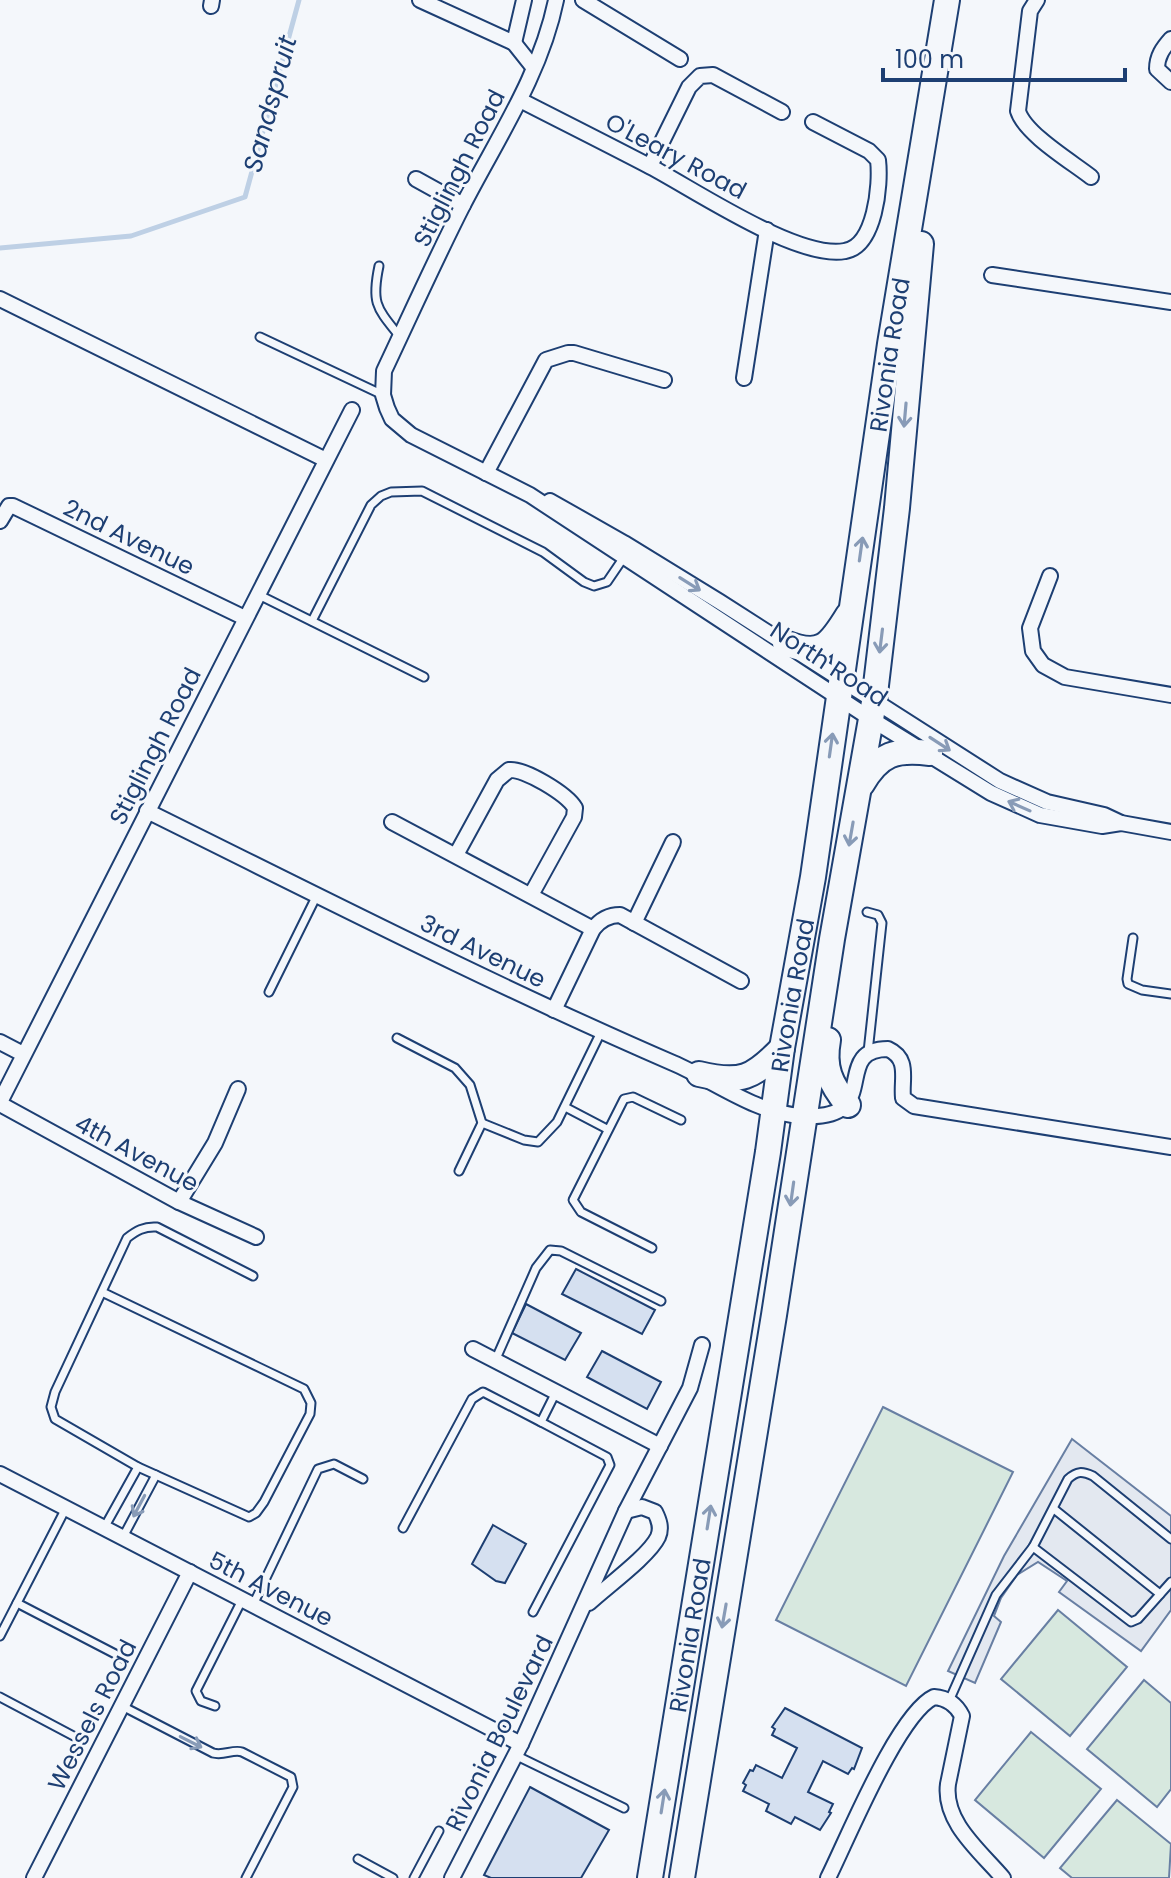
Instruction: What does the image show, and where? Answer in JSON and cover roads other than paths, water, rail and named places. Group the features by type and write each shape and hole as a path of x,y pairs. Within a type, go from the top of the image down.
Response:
{"main road":[{"name":"Rivonia Road","path":"650,1878 782,1048 813,877 890,344 947,0"},
{"name":"Rivonia Road","path":"682,1878 832,939 873,710 897,508 928,158 928,114"},
{"path":"785,643 804,650 823,647 830,642 853,606"},
{"path":"859,789 871,768 894,752 930,753"},
{"path":"832,939 839,966 826,1063 831,1082 848,1105"},
{"path":"699,1074 724,1080 743,1079 763,1068 782,1048"}],"street":[{"path":"420,0 514,43 533,67"},
{"path":"514,43 524,0"},
{"name":"Stiglingh Road","path":"383,395 384,371 463,205 520,100 549,30 556,0"},
{"path":"583,0 680,59"},
{"path":"1037,0 1030,11 1017,101 1020,117 1091,177"},
{"path":"1171,39 1161,51 1157,69 1171,82"},
{"path":"650,166 689,87 700,76 713,75 782,112"},
{"name":"O'Leary Road","path":"520,100 767,230 813,249 848,251 862,242 872,218 878,160 875,155 813,122"},
{"path":"416,179 463,205"},
{"path":"744,378 767,230"},
{"path":"992,275 1171,302"},
{"path":"0,299 326,460"},
{"path":"486,473 546,360 574,353 664,380"},
{"name":"North Road","path":"383,395 392,419 411,435 530,495 624,557 873,710 1000,781 1047,802 1104,815 1121,823 1171,832"},
{"name":"Stiglingh Road","path":"0,1103 352,410"},
{"name":"North Road","path":"530,495 561,505 785,643 839,689"},
{"name":"2nd Avenue","path":"0,521 9,506 13,506 245,618"},
{"path":"1050,576 1030,628 1033,651 1043,665 1065,677 1171,695"},
{"name":"North Road","path":"873,710 930,753 991,793 1025,810 1087,825 1121,823"},
{"path":"456,855 497,780 509,770 523,772 568,798 575,808 574,817 531,895"},
{"name":"3rd Avenue","path":"147,811 554,1010 699,1074 774,1113 804,1117 833,1115 848,1105"},
{"path":"392,822 593,929"},
{"path":"634,923 673,842"},
{"path":"554,1010 593,929 612,915 620,915 741,981"},
{"path":"0,1042 23,1054"},
{"path":"848,1105 857,1069 867,1054 883,1049 898,1055 904,1069 903,1098 914,1106 1171,1147"},
{"path":"179,1202 215,1143 238,1089"},
{"name":"4th Avenue","path":"0,1103 179,1202 256,1237"},
{"name":"Rivonia Boulevard","path":"452,1878 518,1750 626,1511 690,1388 702,1345"},
{"path":"473,1349 660,1446"},
{"name":"5th Avenue","path":"1,1477 247,1602 518,1750"},
{"name":"Rivonia Boulevard","path":"585,1606 638,1559 659,1535 655,1512 642,1507 626,1511"},
{"name":"Wessels Road","path":"35,1878 190,1572"},
{"path":"828,1878 907,1721 924,1701 934,1697 949,1701 962,1716 948,1784 949,1809 1003,1878"}],"lane":[{"path":"379,266 374,297 381,314 400,337"},
{"path":"260,337 383,395"},
{"path":"312,621 371,505 391,492 422,491 543,552 594,586 607,582 624,557"},
{"path":"257,594 424,677"},
{"path":"269,992 317,895"},
{"path":"867,912 878,915 882,923 867,1054"},
{"path":"1133,938 1128,984 1142,990 1171,994"},
{"path":"482,1123 524,1140 538,1142 552,1129 565,1107 601,1032"},
{"path":"397,1038 455,1068 470,1085 482,1123 459,1171"},
{"path":"652,1248 581,1212 573,1200 624,1099 633,1097 681,1120"},
{"path":"565,1107 607,1129"},
{"path":"102,1292 304,1389 311,1403 310,1414 264,1502 249,1517 138,1467 60,1422 51,1412 55,1392 127,1238 139,1229 157,1227 253,1276"},
{"path":"495,1361 536,1268 550,1250 561,1251 661,1301"},
{"path":"403,1528 477,1394 483,1392 607,1457 610,1465 533,1612"},
{"path":"541,1422 556,1392"},
{"path":"215,1706 201,1701 196,1691 318,1469 334,1464 363,1479"},
{"path":"104,1528 138,1467"},
{"path":"949,1701 996,1595 1033,1547 1068,1479 1075,1473 1084,1472 1093,1476 1171,1539"},
{"path":"123,1537 156,1475"},
{"path":"0,1636 66,1508"},
{"path":"1054,1509 1160,1594"},
{"path":"1033,1547 1131,1622 1138,1619 1171,1582"},
{"path":"17,1603 123,1658"},
{"path":"0,1697 81,1740"},
{"path":"122,1706 213,1753 222,1755 238,1751 291,1777 293,1787 246,1878"},
{"path":"518,1750 624,1808"},
{"path":"414,1878 439,1831"},
{"path":"358,1859 393,1878"}],"waterway":[{"name":"Sandspruit","path":"0,248 131,236 245,197 299,0"}]}
